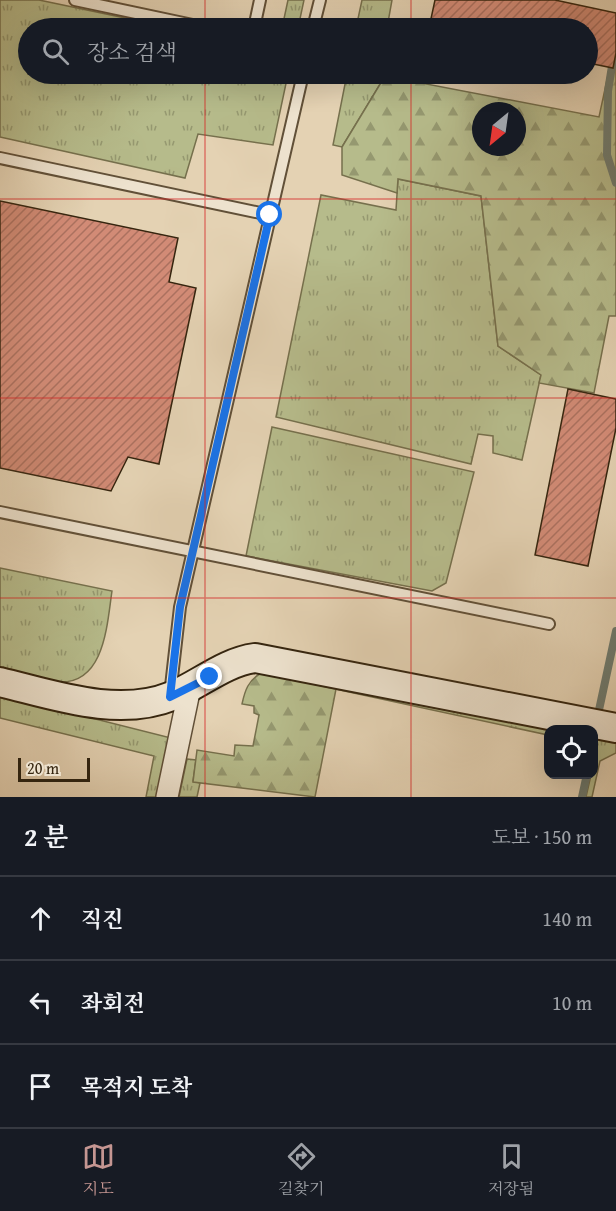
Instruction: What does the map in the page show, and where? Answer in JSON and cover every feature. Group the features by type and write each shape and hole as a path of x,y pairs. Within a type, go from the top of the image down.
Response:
{"street":[{"path":"0,682 114,705 138,705 180,692 238,660 255,658 616,728"},
{"path":"167,797 180,692"}],"lane":[{"path":"75,0 160,18"},
{"path":"256,18 260,0"},
{"path":"316,18 320,0"},
{"path":"180,692 180,607 301,84"},
{"path":"0,158 270,215"},
{"path":"0,513 549,624"}],"green space":[{"path":"0,0 39,0 125,18 18,18 18,84 286,84 273,145 198,134 185,178 0,137"},
{"path":"288,0 304,0 300,18 284,18"},
{"path":"362,0 392,0 389,18 358,18"},
{"path":"616,38 616,316 609,316 594,393 539,383 541,375 498,346 481,196 398,179 397,193 342,175 342,147 380,84 427,84 521,102 472,102 472,156 526,156 526,103 599,117"},
{"path":"345,84 380,84 342,147 333,145"},
{"path":"398,179 481,196 498,346 541,375 522,460 493,453 493,436 478,434 471,464 276,417 321,195 396,210"},
{"path":"272,427 474,472 446,583 432,591 246,556"},
{"path":"0,568 112,591 101,650 95,663 86,673 74,680 59,682 0,667"},
{"path":"261,673 563,725 544,725 544,734"},
{"path":"261,673 336,689 315,797 193,782 197,750 234,756 235,745 253,746 259,715 254,713 254,706 242,704 248,686"},
{"path":"0,695 175,739 162,797 146,797 154,756 0,718"},
{"path":"598,732 616,734 616,753 600,761 598,770"},
{"path":"187,759 196,760 193,781 200,783 197,797 179,797"},
{"path":"590,779 596,779 592,797 586,797"}],"building":[{"path":"435,0 555,0 616,13 616,53 613,68 598,65 598,18 431,18"},
{"path":"0,201 178,238 169,282 196,288 159,464 128,457 111,491 0,468"},
{"path":"568,389 616,399 616,428 588,566 535,555"}],"waterway":[{"path":"613,60 608,91 607,155 616,183"},
{"path":"599,710 616,631"},
{"path":"582,797 586,779"}],"route":[{"path":"210,677 170,697 180,607 270,215"}]}
